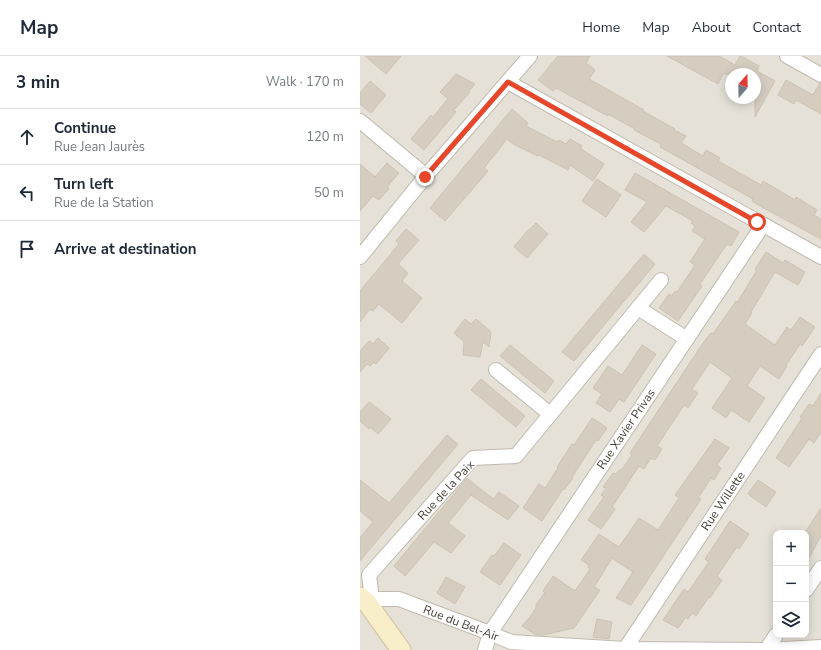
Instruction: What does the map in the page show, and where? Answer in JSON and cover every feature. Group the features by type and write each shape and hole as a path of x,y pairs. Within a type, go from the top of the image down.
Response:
{"main road":[{"path":"367,600 401,650"}],"street":[{"path":"360,257 425,177 530,56"},
{"path":"787,56 821,75"},
{"path":"508,82 821,258"},
{"path":"360,121 425,177"},
{"name":"Rue Xavier Privas","path":"485,650 490,633 763,225"},
{"name":"Rue de la Paix","path":"367,600 369,575 473,458 516,456 661,280"},
{"path":"638,308 687,339"},
{"name":"Rue Willette","path":"625,649 821,354"},
{"path":"496,370 550,414"},
{"path":"809,586 821,568"},
{"name":"Rue du Bel-Air","path":"367,600 399,599 511,642 625,649 770,650 821,647"},
{"path":"766,650 774,638"}],"shaded area":[{"path":"360,56 821,56 821,650 360,650"}],"building":[{"path":"365,56 401,56 386,74"},
{"path":"558,56 590,56 586,63 595,70 589,79 686,136 681,143 703,156 706,150 720,158 718,161 761,185 763,181 795,200 796,197 817,210 814,215 821,219 821,239 760,206 752,201 753,199 660,147 661,144 608,114 608,116 556,88 553,91 538,80"},
{"path":"667,56 719,56 735,65 741,56 759,66 758,68 725,68 725,74 723,74 718,84"},
{"path":"761,73 775,81 755,117 755,104 761,104"},
{"path":"456,74 475,84 454,110 456,112 424,150 411,139 431,115 433,117 448,99 440,92"},
{"path":"786,80 813,95 821,83 821,114 796,100 794,104 778,95"},
{"path":"370,81 386,95 371,113 360,104 360,93"},
{"path":"512,109 528,123 526,126 557,142 559,140 566,144 570,139 582,146 580,148 604,164 593,181 570,165 568,170 513,144 507,139 484,168 488,171 445,221 430,208"},
{"path":"387,163 399,173 387,187 389,189 379,200 373,196 360,211 360,164 375,177"},
{"path":"635,173 739,232 731,246 727,244 700,284 702,286 678,321 659,308 669,294 672,296 675,291 677,292 695,265 690,262 705,239 692,231 695,226 691,223 693,221 666,206 644,232 631,222 647,202 625,190"},
{"path":"597,179 621,195 606,217 582,201"},
{"path":"536,223 548,234 527,258 514,247"},
{"path":"406,229 419,240 398,264 408,273 402,281 422,298 402,323 379,304 373,311 370,309 360,322 360,291 399,244 396,241"},
{"path":"766,252 783,263 785,260 805,272 798,285 775,272 745,324 775,345 787,327 791,330 800,317 815,327 802,346 800,344 786,365 787,366 779,379 760,366 747,386 765,398 749,422 731,410 726,418 712,408 732,378 710,362 692,389 698,393 688,408 684,405 657,446 662,449 655,460 651,458 644,469 639,466 612,507 615,509 601,529 588,520 604,497 601,495 606,488 603,487 613,473 615,474 623,468 632,455 630,453 703,343 711,333 713,334 736,301 737,303"},
{"path":"644,254 655,264 574,361 562,352"},
{"path":"465,319 471,324 476,319 491,332 489,347 483,342 480,357 463,355 464,342 454,333"},
{"path":"378,338 389,348 376,364 374,362 370,366 367,364 360,372 360,351 369,341 373,344"},
{"path":"510,345 554,381 545,393 500,356"},
{"path":"642,345 656,354 624,402 619,399 610,412 596,403 602,394 593,388 608,366 622,375"},
{"path":"481,379 525,416 516,427 471,390"},
{"path":"821,393 821,432 814,443 809,439 789,467 776,458 802,418 800,417 809,404 813,406"},
{"path":"369,402 391,419 378,434 370,427 369,429 360,421 360,412"},
{"path":"592,418 607,428 598,441 596,440 572,477 573,478 564,490 563,489 542,521 523,508 539,484 545,488 572,444 574,445"},
{"path":"447,435 458,444 360,561 360,538 373,522 360,511 360,480 389,503"},
{"path":"715,439 729,448 717,465 721,468 714,480 711,478 698,498 701,499 631,605 616,598 633,572 612,558 594,587 600,590 574,628 543,635 536,635 522,626 536,608 536,605 545,592 543,591 553,576 575,591 590,569 588,567 589,565 581,560 599,534 619,547 639,518 658,530 679,498 675,495"},
{"path":"467,478 493,499 499,492 519,506 508,520 471,495 448,523 465,536 451,553 434,542 405,576 394,566"},
{"path":"758,480 776,492 766,507 748,494"},
{"path":"821,508 821,536 809,558 809,530 807,530"},
{"path":"730,521 749,534 739,549 737,547 717,576 722,580 710,598 709,597 696,616 692,613 688,619 686,617 678,628 663,620 684,589 688,592 709,562 705,559"},
{"path":"504,543 521,555 500,585 480,572 492,555 494,556"},
{"path":"446,577 465,587 455,604 437,593"},
{"path":"597,619 612,622 609,639 593,637"}],"route":[{"path":"425,177 508,82 757,222"}]}
